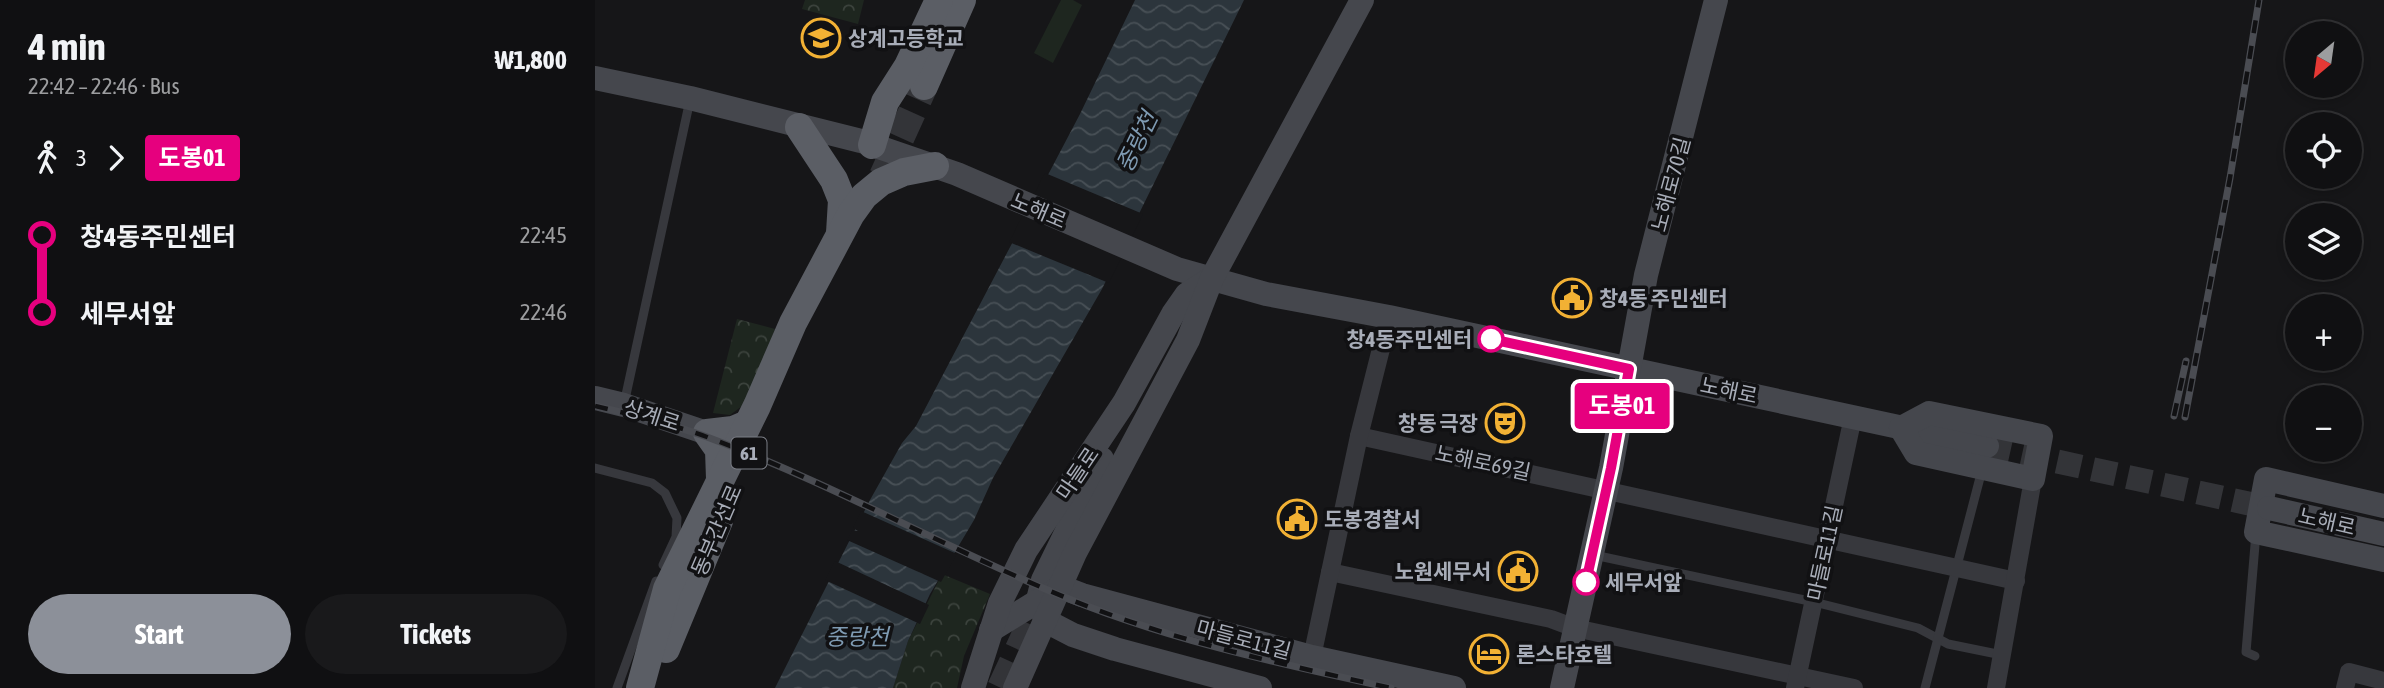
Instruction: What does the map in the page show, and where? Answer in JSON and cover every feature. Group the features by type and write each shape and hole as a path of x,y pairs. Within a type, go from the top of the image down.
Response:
{"highway":[{"path":"872,145 885,102 908,66 939,0"},
{"path":"924,86 962,0"},
{"path":"799,127 834,180 851,228"},
{"path":"640,688 667,589 757,406 793,323 851,228 864,196 881,182 904,172 946,170"},
{"name":"동부간선로","path":"646,688 671,638 743,467 851,228"},
{"path":"720,479 719,450 708,433 733,430 747,424"}],"main road":[{"name":"마들로","path":"1061,587 1075,553 1188,340 1212,278 1362,0"},
{"name":"노해로70길","path":"1629,369 1646,275 1716,0"},
{"name":"노해로","path":"596,82 690,98 872,145 946,170 1177,269 1266,294 1389,317 1901,428 1985,457 2033,480"},
{"name":"마들로","path":"973,688 1000,603 1026,550 1124,403 1173,314 1187,294 1212,278"},
{"path":"1562,688 1607,489 1629,369"},
{"name":"상계로","path":"595,398 708,433"},
{"path":"1016,688 1042,610 1043,580 1101,461 1124,403"},
{"path":"1901,428 1929,413 2042,436 2033,480"},
{"path":"2384,506 2266,479 2256,532 2384,560"},
{"name":"노해로","path":"2269,508 2384,534"},
{"path":"1075,553 1075,573 1080,585 1099,600"},
{"path":"991,630 1042,610 1061,587"},
{"name":"마들로11길","path":"1061,587 1099,600 1311,657 1454,688"},
{"name":"마들로11길","path":"1042,610 1073,635 1260,688"}],"street":[{"path":"1311,657 1359,436 1389,317"},
{"name":"마들로11길","path":"1796,682 1853,417"},
{"name":"노해로69길","path":"1359,436 2016,581"},
{"path":"1996,688 2033,480"},
{"path":"1330,572 1551,618 1575,628 1796,682 1854,688"},
{"path":"2347,680 2384,681"}],"lane":[{"path":"624,405 690,98"},
{"path":"1925,688 1985,457"},
{"path":"595,468 652,483 665,494 677,518 676,537 649,598 617,688"},
{"path":"2255,656 2246,652 2256,532"},
{"path":"1592,554 1814,602 1918,628 1948,644 2002,655"}],"green space":[{"path":"805,0 864,0 858,24 802,9"},
{"path":"1061,0 1073,0 1082,5 1053,63 1034,53"},
{"path":"737,319 775,329 746,403 730,415 713,413"},
{"path":"942,574 990,594 964,656 957,688 893,688 908,641"}],"water":[{"name":"중랑천","path":"1135,0 1244,0 1102,289 993,478 974,520 930,594 908,641 893,688 775,688 870,500 902,443 916,426 1080,114"}],"pier":[{"path":"1045,173 1143,214 1109,283 1009,242"},
{"path":"861,511 957,554 941,582 847,540 852,530 858,531 853,528"},
{"path":"835,561 929,605 920,624 825,580"}],"tunnel":[{"path":"883,176 924,86"},
{"path":"1987,446 2269,508"},
{"path":"1001,688 1038,608"}],"railway":[{"path":"2185,417 2230,178 2259,0"},
{"path":"2174,416 2186,361"},
{"path":"595,406 680,428 751,454 1091,608 1218,648 1391,688"}],"bus line":[{"name":"도봉01","path":"1491,339 1629,369 1586,582"}],"place":[{"name":"상계고등학교","path":"821,38"},
{"name":"창4동 주민센터","path":"1572,298"},
{"name":"창4동주민센터","path":"1491,339"},
{"name":"창동 극장","path":"1505,423"},
{"name":"도봉경찰서","path":"1297,519"},
{"name":"노원세무서","path":"1518,571"},
{"name":"세무서앞","path":"1586,582"},
{"name":"론스타호텔","path":"1489,654"}]}
